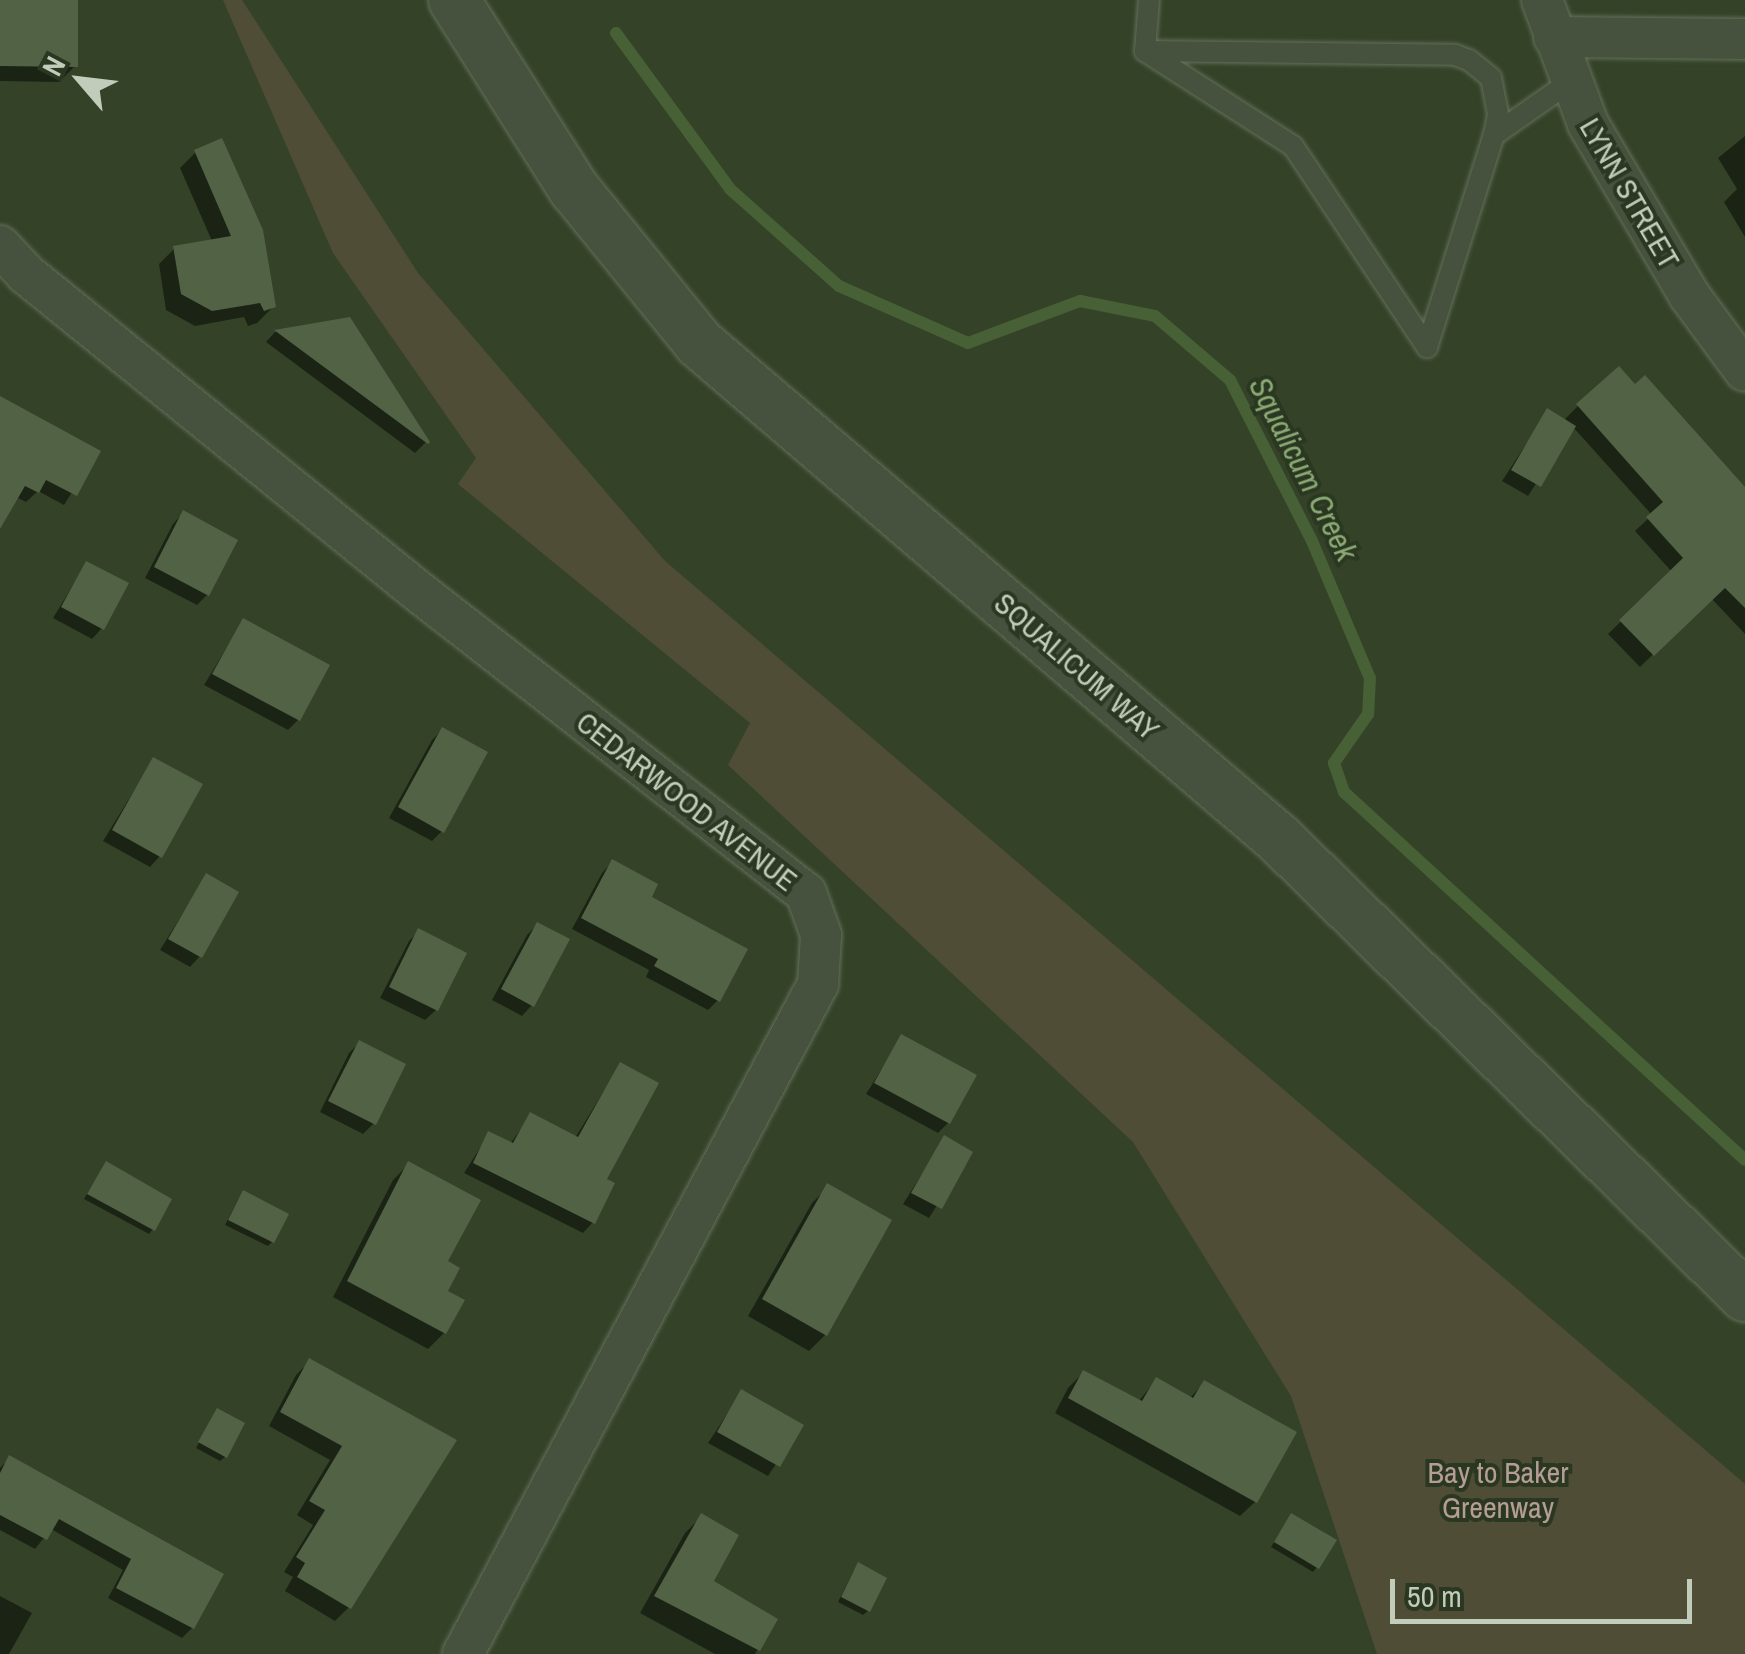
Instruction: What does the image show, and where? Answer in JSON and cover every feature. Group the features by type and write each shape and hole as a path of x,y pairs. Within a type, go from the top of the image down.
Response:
{"street":[{"name":"SQUALICUM WAY","path":"454,0 574,189 699,343 1279,839 1745,1296"},
{"path":"1548,18 1745,39"},
{"name":"LYNN STREET","path":"1548,18 1588,124 1689,295 1745,371"},
{"name":"CEDARWOOD AVENUE","path":"0,246 26,274 419,592 806,894 821,934 818,984 462,1654"}],"lane":[{"path":"1145,52 1148,0"},
{"path":"1145,52 1454,55 1485,68 1492,78 1498,115 1494,135 1427,347 1293,146 1145,52"},
{"path":"1494,135 1571,81"}],"green space":[{"name":"Bay to Baker Greenway","path":"223,0 242,0 418,273 665,561 1745,1484 1745,1654 1377,1654 1291,1396 1133,1142 728,765 750,723 458,484 476,458 333,253"}],"building":[{"path":"0,0 78,0 78,67 0,66"},
{"path":"222,138 263,230 276,307 264,311 260,303 212,311 181,294 173,246 231,236 194,150"},
{"path":"350,317 430,442 428,444 274,330"},
{"path":"1619,366 1635,384 1645,375 1745,487 1745,608 1725,588 1654,656 1619,620 1683,558 1646,517 1663,502 1576,404"},
{"path":"0,396 101,451 77,496 46,480 39,493 25,486 0,529"},
{"path":"1547,408 1576,426 1541,487 1511,470"},
{"path":"183,510 238,540 209,596 154,567"},
{"path":"86,561 129,583 104,630 61,607"},
{"path":"243,618 330,665 300,721 212,674"},
{"path":"442,727 488,752 444,833 398,807"},
{"path":"153,757 203,784 162,858 112,830"},
{"path":"612,859 658,884 652,897 748,949 720,1002 654,966 658,959 581,918"},
{"path":"206,873 239,892 202,958 168,939"},
{"path":"537,922 570,939 534,1007 501,989"},
{"path":"418,928 467,953 438,1011 389,987"},
{"path":"901,1034 977,1075 950,1124 874,1083"},
{"path":"359,1040 406,1064 376,1125 328,1101"},
{"path":"620,1062 659,1083 607,1179 615,1183 595,1224 473,1163 488,1131 513,1143 530,1112 578,1137"},
{"path":"944,1135 973,1152 942,1209 911,1193"},
{"path":"106,1161 172,1199 155,1231 87,1194"},
{"path":"408,1161 481,1200 448,1261 460,1268 448,1291 465,1300 446,1334 347,1281"},
{"path":"827,1183 892,1220 827,1336 762,1299"},
{"path":"243,1190 289,1214 274,1243 228,1220"},
{"path":"309,1358 457,1440 351,1609 297,1577 305,1563 296,1557 325,1510 309,1501 342,1446 280,1412"},
{"path":"1083,1370 1142,1401 1156,1377 1193,1398 1204,1380 1297,1432 1257,1503 1068,1398"},
{"path":"741,1389 804,1425 780,1467 717,1432"},
{"path":"217,1408 245,1423 227,1458 198,1442"},
{"path":"9,1455 224,1574 194,1629 116,1588 131,1559 59,1519 47,1540 0,1515 0,1473"},
{"path":"701,1513 739,1535 714,1581 778,1619 760,1651 654,1596"},
{"path":"1291,1513 1337,1540 1319,1569 1274,1542"},
{"path":"858,1562 887,1578 870,1612 841,1597"}],"waterway":[{"name":"Squalicum Creek","path":"616,33 730,189 839,286 968,343 1080,301 1155,316 1230,380 1312,541 1370,678 1368,714 1334,763 1344,792 1745,1160"}]}
